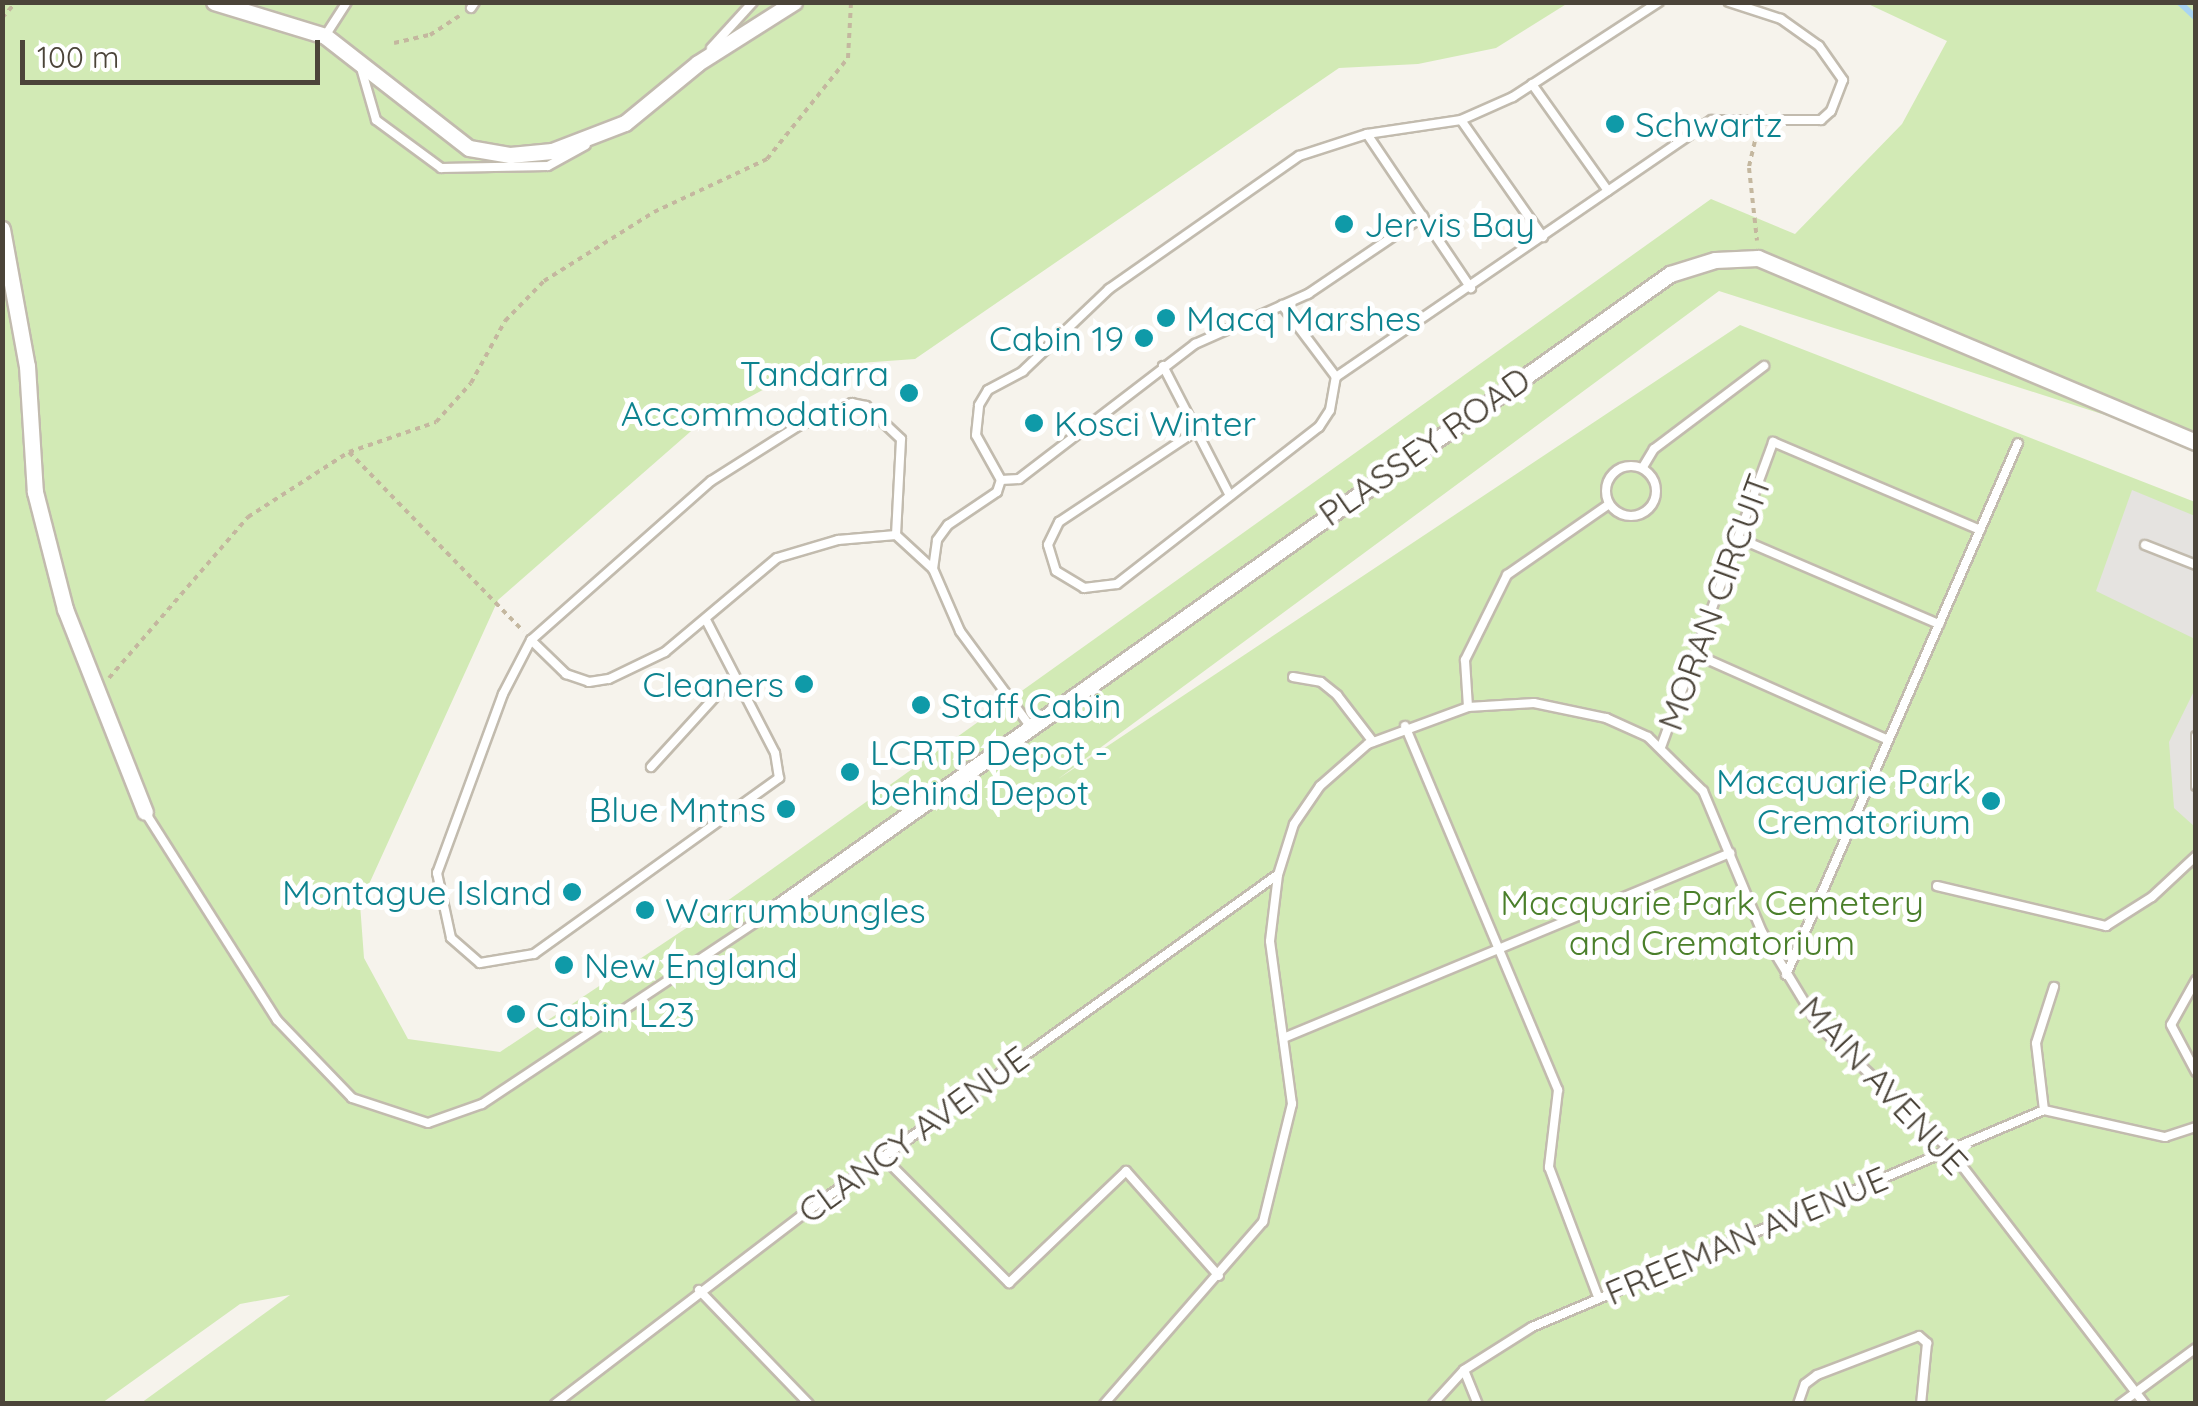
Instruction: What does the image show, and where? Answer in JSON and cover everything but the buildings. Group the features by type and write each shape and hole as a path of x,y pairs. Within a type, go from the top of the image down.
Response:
{"street":[{"path":"214,2 325,36 361,68 469,148 510,155 552,151 625,123 698,63 794,2"},
{"path":"2,229 27,366 35,492 65,609 145,812"},
{"name":"PLASSEY ROAD","path":"778,907 1670,274 1716,260 1758,258 2196,442"}],"lane":[{"path":"325,36 347,2"},
{"path":"698,63 752,2"},
{"path":"933,568 937,540 948,525 997,492 1000,480 976,435 979,404 988,390 1024,371 1096,300 1274,170 1311,150 1367,134 1461,120 1532,84 1659,2"},
{"path":"1196,430 1059,522 1048,545 1056,571 1084,588 1117,584 1318,427 1330,410 1336,377 1712,120 1734,116 1759,123 1821,120 1837,102 1843,80 1812,39 1781,19 1728,2"},
{"path":"361,68 376,120 441,168 548,166 625,123"},
{"path":"1532,84 1608,191"},
{"path":"1461,120 1544,238"},
{"path":"1367,134 1471,288"},
{"path":"1000,480 1018,479 1162,366 1248,315 1282,305 1423,216"},
{"path":"1282,305 1336,377"},
{"path":"1162,366 1230,496"},
{"path":"1643,467 1654,449 1764,366"},
{"path":"706,620 775,752 779,778 534,954 508,964 480,963 451,938 437,873 503,694 531,640 711,481 798,426 852,403 876,414 901,440 896,535"},
{"name":"MORAN CIRCUIT","path":"1661,747 1773,442 1980,530"},
{"path":"1786,975 2018,443"},
{"path":"1624,465 1643,467 1654,477 1653,504 1632,516 1609,504 1610,476 1624,465"},
{"path":"1468,708 1465,660 1507,574 1609,504"},
{"path":"531,640 566,674 589,682 631,672 706,620 777,558 838,540 896,535 933,568 960,631 1030,726"},
{"path":"1738,538 1939,624"},
{"path":"2145,545 2196,565"},
{"path":"1695,654 1888,740"},
{"path":"651,767 734,676"},
{"path":"1294,677 1321,682 1338,695 1373,742"},
{"name":"MAIN AVENUE","path":"1104,1404 1263,1222 1278,1174 1292,1104 1286,1037 1270,941 1278,875 1294,824 1320,786 1373,742 1404,726 1468,708 1534,704 1606,718 1661,747 1703,791 1786,975 1819,1026 1950,1149 2145,1404"},
{"path":"1404,726 1558,1090 1562,1105 1549,1167 1598,1297"},
{"path":"2196,736 2196,786"},
{"name":"PLASSEY ROAD","path":"145,812 277,1020 352,1098 428,1123 482,1104 716,942 778,907"},
{"path":"1286,1037 1730,853"},
{"path":"1937,886 2106,926 2152,897 2196,856"},
{"name":"CLANCY AVENUE","path":"554,1404 699,1290 882,1156 1278,875"},
{"path":"2196,980 2171,1025 2196,1072"},
{"path":"2054,986 2036,1043 2044,1110 2164,1138 2196,1127"},
{"name":"FREEMAN AVENUE","path":"1433,1404 1464,1370 1598,1297 2044,1110"},
{"path":"882,1156 1009,1282 1126,1170 1218,1276"},
{"path":"699,1290 809,1404"},
{"path":"1798,1404 1805,1384 1817,1375 1923,1336 1921,1404"},
{"path":"2120,1404 2196,1348"},
{"path":"1464,1370 1478,1404"}],"path":[{"path":"2,18 16,2"},
{"path":"99,690 248,516 349,452 436,422 472,384 505,320 544,281 654,212 767,159 848,58 851,2"},
{"path":"394,43 430,35 473,6"},
{"path":"1757,242 1748,168 1759,123"},
{"path":"349,452 531,640"}],"green space":[{"name":"Macquarie Park Cemetery and Crematorium","path":"3,3 1568,3 1496,48 1418,64 1339,68 915,359 805,367 698,425 498,600 360,904 364,958 408,1039 500,1052 730,899 1711,199 1795,234 1902,124 1947,41 1866,3 2195,3 2195,444 1719,291 1058,779 1740,325 2195,502 2195,1403 141,1403 290,1295 240,1304 102,1403 3,1404"}],"shaded area":[{"path":"2132,490 2195,516 2195,639 2096,591"},
{"path":"2195,689 2195,827 2174,808 2169,742"}],"waterway":[{"path":"2179,2 2196,18"}],"place":[{"name":"Schwartz","path":"1615,124"},
{"name":"Jervis Bay","path":"1344,224"},
{"name":"Macq Marshes","path":"1166,318"},
{"name":"Cabin 19","path":"1144,338"},
{"name":"Tandarra Accommodation","path":"909,393"},
{"name":"Kosci Winter","path":"1034,423"},
{"name":"Cleaners","path":"804,684"},
{"name":"Staff Cabin","path":"921,705"},
{"name":"LCRTP Depot - behind Depot","path":"850,772"},
{"name":"Macquarie Park Crematorium","path":"1991,801"},
{"name":"Blue Mntns","path":"786,809"},
{"name":"Montague Island","path":"572,892"},
{"name":"Warrumbungles","path":"645,910"},
{"name":"New England","path":"564,965"},
{"name":"Cabin L23","path":"516,1014"}]}
